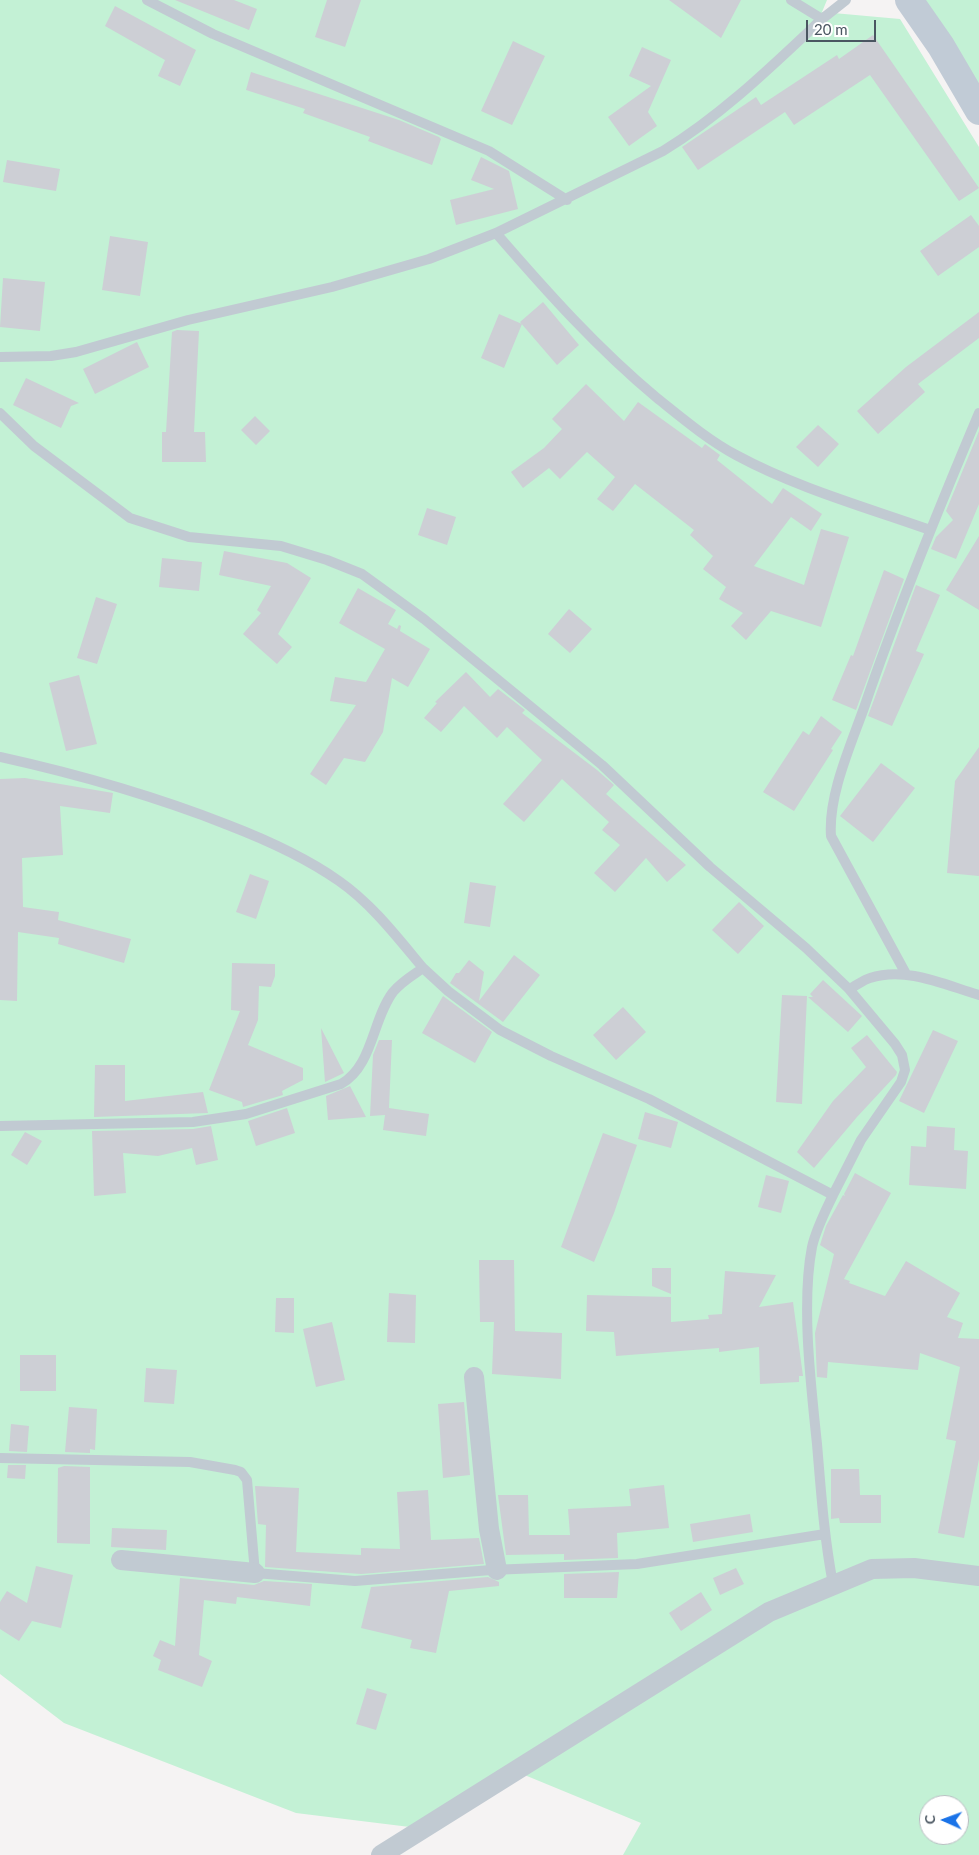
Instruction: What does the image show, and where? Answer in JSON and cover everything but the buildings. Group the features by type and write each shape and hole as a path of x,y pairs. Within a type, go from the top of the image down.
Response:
{"street":[{"path":"909,0 941,46 979,111"},
{"path":"474,1377 489,1529 497,1570"},
{"path":"121,1560 255,1573"},
{"path":"381,1855 769,1612 872,1569 914,1568 979,1576"}],"lane":[{"path":"147,0 214,34 489,151 567,200"},
{"path":"791,0 822,20"},
{"path":"0,357 51,356 87,350 188,320 332,287 429,259 496,233 567,200 680,141 752,84 846,0"},
{"path":"496,233 562,310 617,364 682,419 734,454 799,484 930,530"},
{"path":"0,413 34,446 130,518 189,536 281,546 327,560 362,574 424,618 602,765 710,868 806,948 849,989 895,1044 902,1055 905,1070 901,1082 861,1140 817,1229 812,1247 809,1301 812,1403 825,1534 833,1584"},
{"path":"906,974 838,852 831,836 830,824 834,800 881,655 930,530 979,413"},
{"path":"0,757 174,804 273,843 326,872 359,897 378,914 423,968 448,991 484,1019 513,1037 649,1099 833,1195"},
{"path":"0,1126 192,1122 246,1114 341,1084 350,1078 361,1063 393,992 423,968"},
{"path":"849,989 869,978 891,974 906,974 979,995"},
{"path":"0,1458 190,1462 240,1472 247,1480 255,1573 355,1581 497,1570 665,1561 825,1534"}],"green space":[{"path":"0,0 827,0 822,12 900,19 979,147 979,1855 623,1855 641,1823 510,1769 418,1828 296,1813 64,1723 0,1674"},
{"path":"916,0 979,0 979,93"}]}
